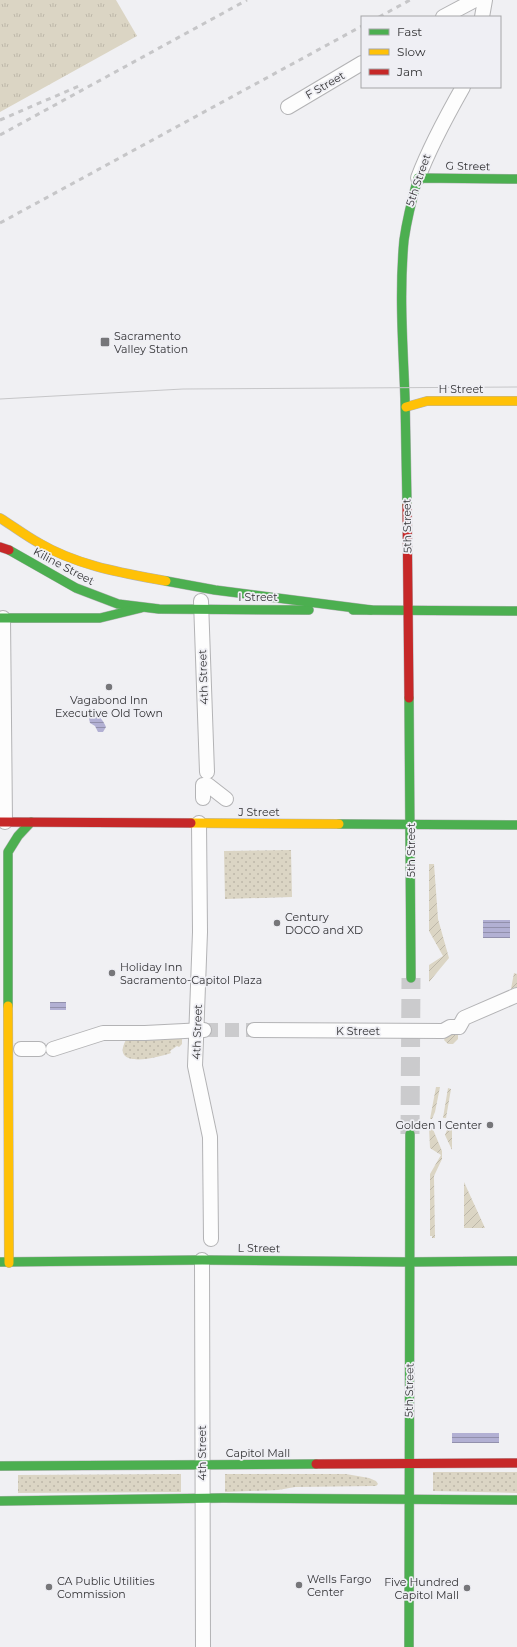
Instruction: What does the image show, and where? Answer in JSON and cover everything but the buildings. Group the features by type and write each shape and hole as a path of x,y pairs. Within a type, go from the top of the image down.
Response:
{"main road":[{"name":"G Street","path":"418,178 517,179"},
{"name":"5th Street","path":"411,978 406,407 401,279 406,221 410,200 418,178"},
{"name":"H Street","path":"406,407 427,401 517,401"},
{"path":"0,518 21,532 57,552 84,563 123,573 191,586 307,603 371,610"},
{"name":"Kiline Street","path":"0,546 87,593 119,604 142,608"},
{"name":"I Street","path":"2,618 100,618 142,608 517,611"},
{"name":"J Street","path":"3,822 517,825"},
{"path":"5,1262 8,852 11,843 16,836 31,822"},
{"name":"5th Street","path":"409,1647 410,1134"},
{"name":"L Street","path":"5,1262 202,1260 410,1262 517,1261"},
{"name":"Capitol Mall","path":"0,1466 517,1463"},
{"path":"0,1501 202,1498 517,1500"}],"street":[{"path":"445,16 475,0"},
{"path":"482,16 485,0"},
{"name":"F Street","path":"288,107 361,64"},
{"name":"5th Street","path":"418,178 441,124 462,88"},
{"name":"4th Street","path":"191,586 199,595 201,609 207,772"},
{"path":"2,618 3,822"},
{"path":"203,798 203,785 208,785 226,799"},
{"name":"4th Street","path":"199,823 201,1030 195,1066 210,1137 211,1239"},
{"name":"K Street","path":"254,1030 443,1031 450,1026 462,1023 517,995"},
{"path":"53,1049 103,1033 145,1033 201,1030"},
{"path":"21,1049 39,1049"},
{"name":"4th Street","path":"202,1260 203,1647"}],"green space":[{"path":"0,0 116,0 137,36 0,112"},
{"path":"291,850 292,897 225,899 224,851"},
{"path":"429,864 434,864 438,919 449,958 429,982 429,965 443,956 429,931"},
{"path":"514,973 517,974 517,987 511,989"},
{"path":"447,1034 458,1034 458,1039 453,1044 448,1044 444,1040"},
{"path":"182,1036 182,1044 170,1051 171,1053 146,1059 129,1058 124,1055 123,1048 127,1038"},
{"path":"436,1087 440,1087 435,1112 432,1119 430,1119"},
{"path":"448,1088 451,1089 446,1118 443,1118"},
{"path":"432,1127 442,1151 442,1159 434,1176 435,1238 430,1236 430,1174 441,1155 430,1148 429,1128"},
{"path":"447,1130 452,1130 452,1150 445,1135"},
{"path":"464,1182 485,1228 464,1228"},
{"path":"433,1472 517,1472 517,1493 433,1491"},
{"path":"181,1474 181,1492 18,1493 18,1475"},
{"path":"225,1474 346,1474 369,1478 376,1481 378,1484 376,1486 295,1487 278,1490 225,1492"}],"water":[{"path":"90,711 97,715 103,722 106,727 103,732 98,732 95,726 90,723 88,714"},
{"path":"483,920 510,920 510,938 483,938"},
{"path":"50,1002 66,1002 66,1010 50,1010"},
{"path":"452,1433 499,1433 499,1443 452,1443"}],"tunnel":[{"path":"410,1134 411,978"},
{"path":"204,1030 254,1030"}],"tram line":[{"path":"0,399 183,389 517,387"}],"railway":[{"path":"0,135 247,0"},
{"path":"381,16 410,0"},
{"path":"0,223 361,27"},
{"path":"0,120 79,86"}],"traffic: fast":[{"path":"407,505 402,280 405,232 418,178 517,179"},
{"path":"9,550 76,588 118,604 159,609 309,610"},
{"path":"166,581 215,590 371,610"},
{"path":"0,618 100,618 141,608"},
{"path":"353,610 517,611"},
{"path":"409,698 411,978"},
{"path":"8,1006 8,852 18,836 31,822"},
{"path":"339,824 517,825"},
{"path":"409,1647 410,1134"},
{"path":"0,1262 202,1260 410,1262 517,1261"},
{"path":"0,1466 316,1464"},
{"path":"0,1501 223,1498 517,1500"}],"traffic: slow":[{"path":"406,407 427,401 517,401"},
{"path":"0,518 34,540 69,558 101,568 166,581"},
{"path":"191,823 339,824"},
{"path":"8,1006 9,1263"}],"traffic: jam":[{"path":"407,505 409,698"},
{"path":"0,547 9,550"},
{"path":"0,822 191,823"},
{"path":"316,1464 517,1463"}],"place":[{"name":"Sacramento Valley Station","path":"105,342"},
{"name":"Vagabond Inn Executive Old Town","path":"109,687"},
{"name":"Century DOCO and XD","path":"277,923"},
{"name":"Holiday Inn Sacramento-Capitol Plaza","path":"112,973"},
{"name":"Golden 1 Center","path":"490,1125"},
{"name":"Wells Fargo Center","path":"299,1585"},
{"name":"CA Public Utilities Commission","path":"49,1587"},
{"name":"Five Hundred Capitol Mall","path":"467,1588"}]}
